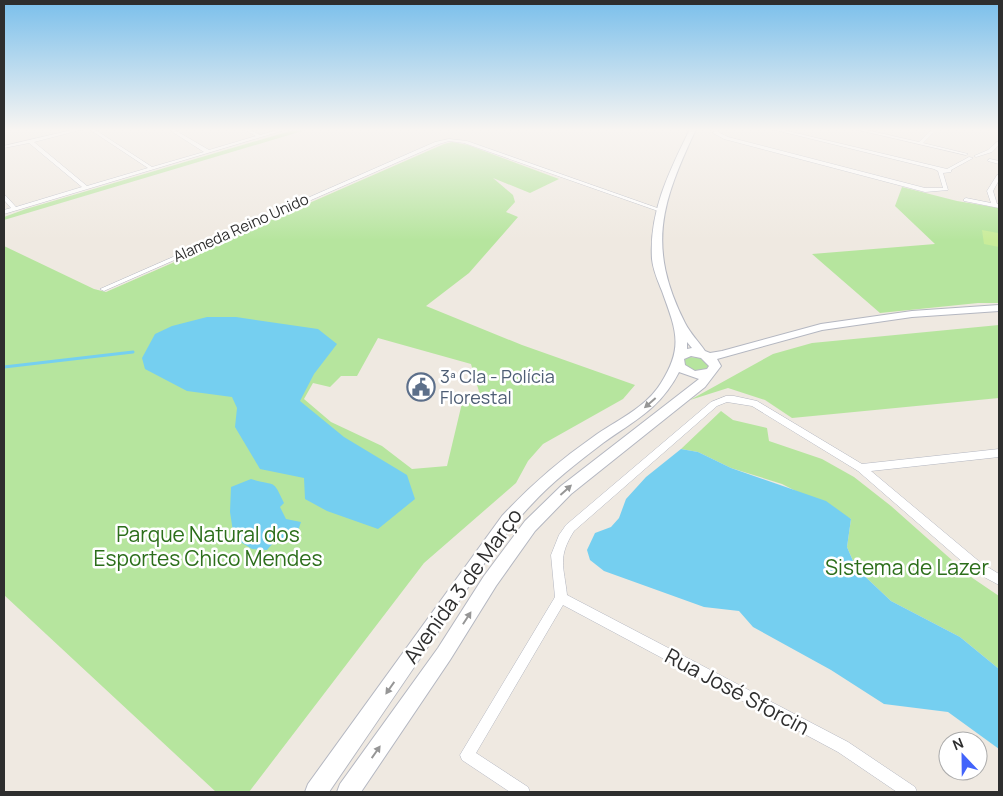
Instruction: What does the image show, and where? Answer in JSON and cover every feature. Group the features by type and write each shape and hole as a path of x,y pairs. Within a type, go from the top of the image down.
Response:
{"main road":[{"path":"675,166 660,210 657,258 660,274 680,325 709,363"},
{"name":"Avenida 3 de Março","path":"348,792 444,654 490,581 530,526 566,490 701,384 709,363 753,345 821,327 912,314 999,308"},
{"path":"680,325 680,359 683,370 692,374 704,375 709,363"},
{"path":"680,359 691,352 709,363"},
{"name":"Avenida 3 de Março","path":"316,792 507,521 527,499 557,472 598,440 648,406 665,388 680,359"}],"street":[{"path":"60,166 85,187"},
{"path":"4,212 158,166"},
{"name":"Alameda Reino Unido","path":"104,289 382,166"},
{"name":"Alameda Reino Unido","path":"534,166 660,210"},
{"path":"839,166 925,190 946,189 938,170"},
{"path":"922,166 938,170 948,170 954,166"},
{"path":"996,205 990,191 999,176"},
{"path":"4,197 14,208"},
{"path":"966,200 996,205"},
{"path":"523,792 467,755 561,598 556,555 563,538 570,528 604,497 719,401 734,399 754,404 861,468 977,567 999,580"},
{"path":"861,468 999,453"},
{"name":"Rua José Sforcin","path":"561,598 843,747 910,792"}],"green space":[{"path":"171,166 184,166 4,220 4,217"},
{"name":"Parque Natural dos Esportes Chico Mendes","path":"393,166 525,166 559,179 530,193 493,178 513,195 515,202 506,212 518,217 469,273 426,306 522,345 635,385 623,399 543,444 528,461 516,483 424,563 249,792 216,792 4,595 4,246 94,289 106,292","holes":["378,338 471,364 482,402 462,403 447,466 412,469 382,446 331,422 304,399 313,383 330,387 341,376 357,376"]},
{"path":"902,187 957,201 999,208 999,303 978,303 880,313 812,254 935,244 895,206"},
{"path":"982,230 998,233 999,247 984,244"},
{"path":"999,325 999,398 792,418 765,400 728,388 690,400 773,354 812,343"},
{"path":"689,357 700,358 708,367 702,371 690,369 684,365 684,360"},
{"name":"Sistema de Lazer","path":"721,411 733,420 767,428 769,441 822,459 854,477 891,506 971,577 999,596 999,669 960,637 891,601 856,568 847,547 851,519 782,484 731,468 698,452 681,449"}],"water":[{"path":"207,317 236,317 318,329 337,344 314,374 300,401 344,437 407,475 415,499 378,529 327,511 305,499 304,478 260,469 235,427 237,408 232,397 187,391 145,369 142,358 155,334 172,326"},
{"path":"681,449 698,452 731,468 826,501 851,519 847,547 856,568 891,601 960,637 999,669 999,749 988,741 988,731 974,731 948,712 884,704 831,670 753,627 739,611 704,607 604,571 590,560 587,550 595,533 611,527 619,518 626,499 646,477"},
{"path":"251,479 275,486 284,503 280,507 286,519 301,522 297,534 273,543 267,550 252,549 234,538 230,512 231,487"}],"waterway":[{"path":"4,367 133,352"}],"place":[{"name":"3ª CIa - Polícia Florestal","path":"421,387"}]}
